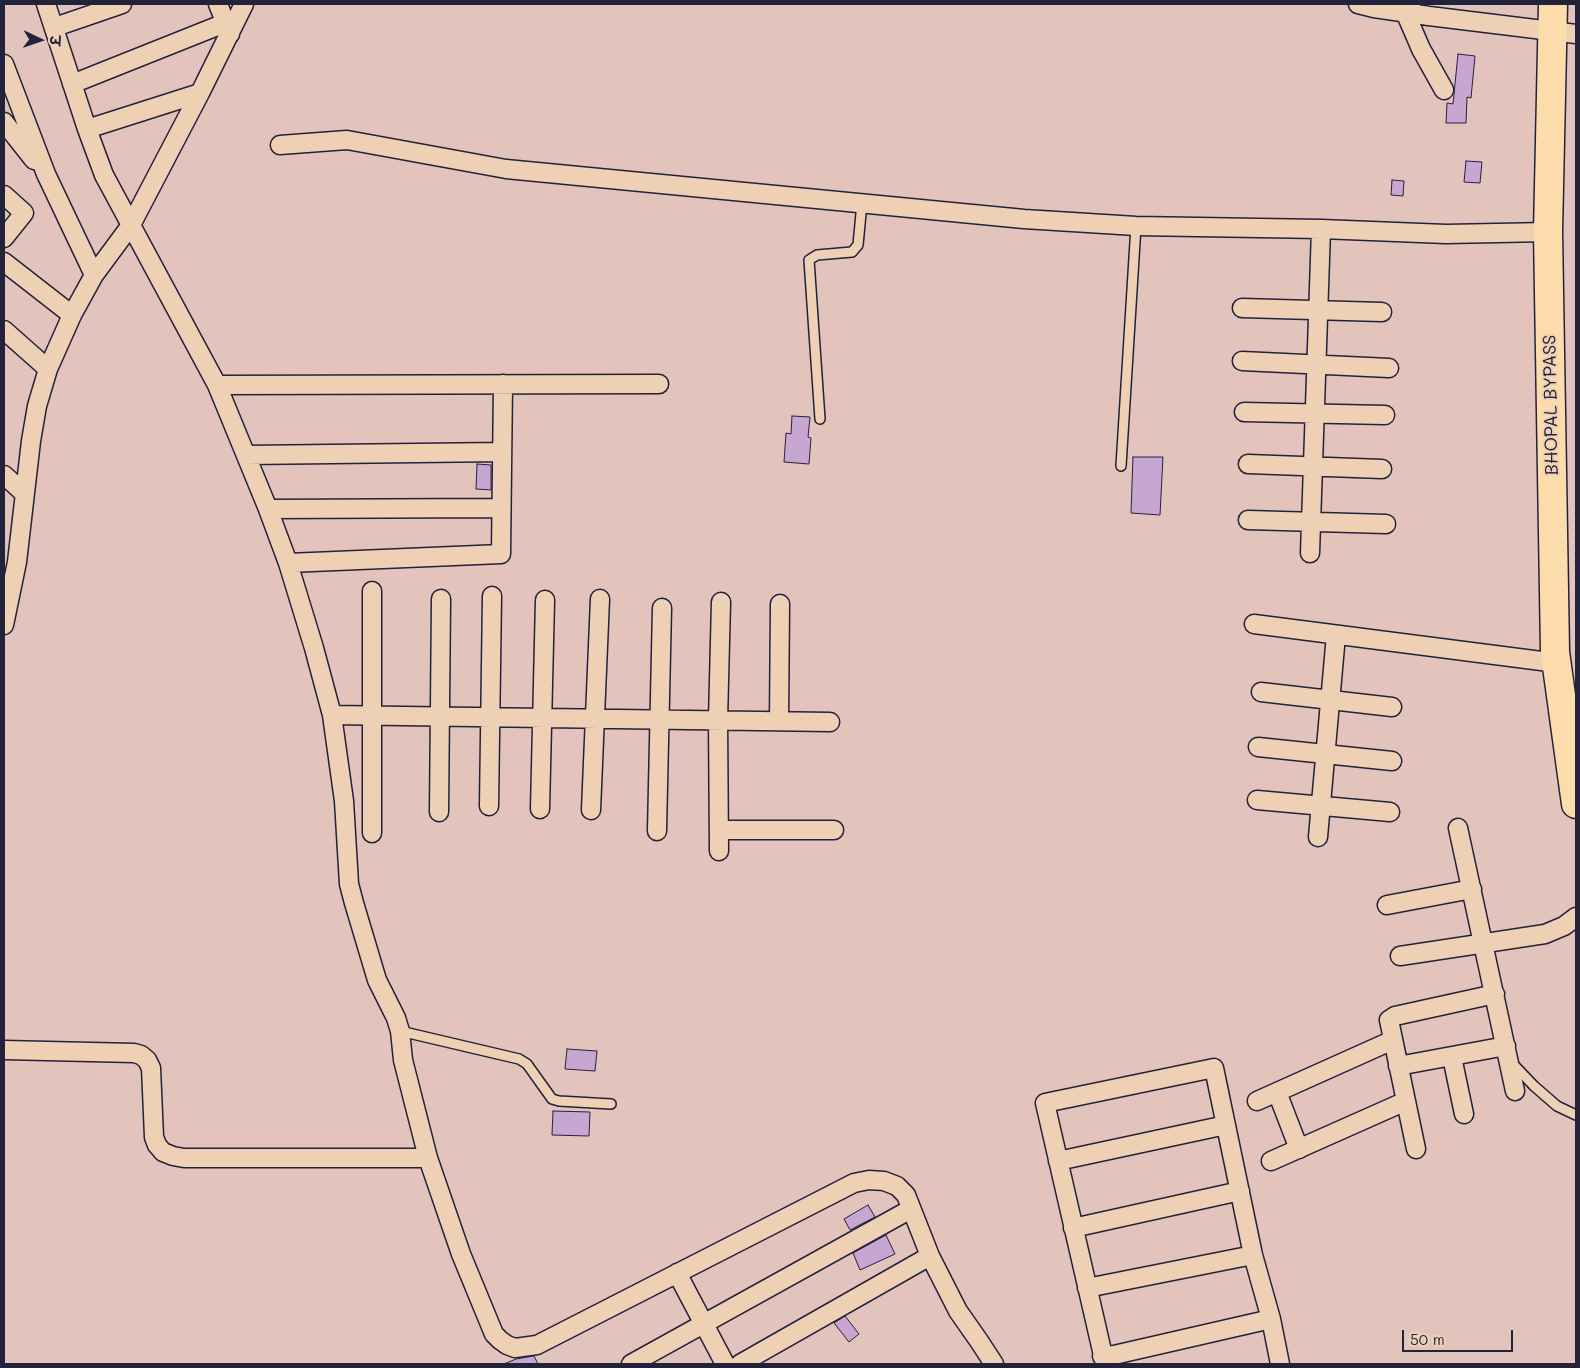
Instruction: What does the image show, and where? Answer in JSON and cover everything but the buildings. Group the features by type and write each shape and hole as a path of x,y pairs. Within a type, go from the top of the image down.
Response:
{"highway":[{"name":"BHOPAL BYPASS","path":"1553,4 1564,32 1548,232 1555,642 1576,804"}],"street":[{"path":"46,4 104,175 218,385 288,562 332,714 344,801 349,884 377,980 396,1018 400,1031 403,1060 428,1158 461,1254 494,1334 507,1345 515,1348 526,1348 536,1345 854,1183 869,1180 897,1186 906,1195 930,1256 958,1311 994,1364"},
{"path":"55,27 122,4"},
{"path":"218,4 227,28"},
{"path":"4,625 17,562 33,433 48,369 72,315 94,275 132,225 200,93 227,28 244,4"},
{"path":"1358,4 1406,8 1564,32"},
{"path":"1406,8 1421,49 1444,90"},
{"path":"72,84 227,28"},
{"path":"4,64 46,174 94,275"},
{"path":"87,129 200,93"},
{"path":"4,122 46,174"},
{"path":"280,145 347,140 506,168 1024,219 1136,226 1321,229 1446,234 1548,232"},
{"path":"4,196 24,213 4,238"},
{"path":"1310,553 1321,229"},
{"path":"4,262 72,315"},
{"path":"1242,308 1382,312"},
{"path":"4,330 48,369"},
{"path":"1242,361 1390,368"},
{"path":"288,562 501,554 503,384"},
{"path":"218,385 659,384"},
{"path":"1244,412 1385,415"},
{"path":"246,455 502,452"},
{"path":"1248,464 1382,469"},
{"path":"4,475 25,494"},
{"path":"268,508 501,508"},
{"path":"1248,520 1386,524"},
{"path":"372,591 372,833"},
{"path":"489,806 492,596"},
{"path":"439,812 441,599"},
{"path":"591,810 600,599"},
{"path":"540,808 546,600"},
{"path":"719,851 718,720 721,602"},
{"path":"779,721 780,604"},
{"path":"657,831 662,608"},
{"path":"1254,624 1557,663"},
{"path":"1318,837 1336,635"},
{"path":"1261,692 1392,707"},
{"path":"332,714 830,722"},
{"path":"1258,747 1392,761"},
{"path":"1257,800 1390,812"},
{"path":"1458,828 1515,1091"},
{"path":"719,830 834,830"},
{"path":"1387,906 1472,889"},
{"path":"1400,956 1545,934 1564,926 1576,917"},
{"path":"1416,1149 1389,1020 1395,1016 1495,994"},
{"path":"1257,1101 1393,1040"},
{"path":"4,1050 134,1053 141,1055 147,1060 151,1068 154,1137 157,1145 163,1152 173,1156 184,1158 428,1158"},
{"path":"1398,1066 1452,1056 1507,1054"},
{"path":"1452,1056 1464,1114"},
{"path":"1107,1358 1087,1288 1045,1103 1214,1068 1253,1256 1271,1319 1280,1364"},
{"path":"1277,1092 1299,1149"},
{"path":"1271,1162 1406,1101"},
{"path":"1058,1162 1226,1125"},
{"path":"1073,1228 1240,1191"},
{"path":"631,1364 911,1209"},
{"path":"740,1364 930,1256"},
{"path":"1087,1288 1253,1256"},
{"path":"677,1273 725,1364"},
{"path":"1107,1358 1271,1319"},
{"path":"1107,1358 1130,1364"}],"lane":[{"path":"820,419 810,260 817,255 852,252 858,245 862,203"},
{"path":"1121,466 1136,226"},
{"path":"400,1031 519,1059 530,1068 552,1098 559,1101 611,1104"},
{"path":"1507,1054 1534,1086 1557,1106 1576,1115"}]}
